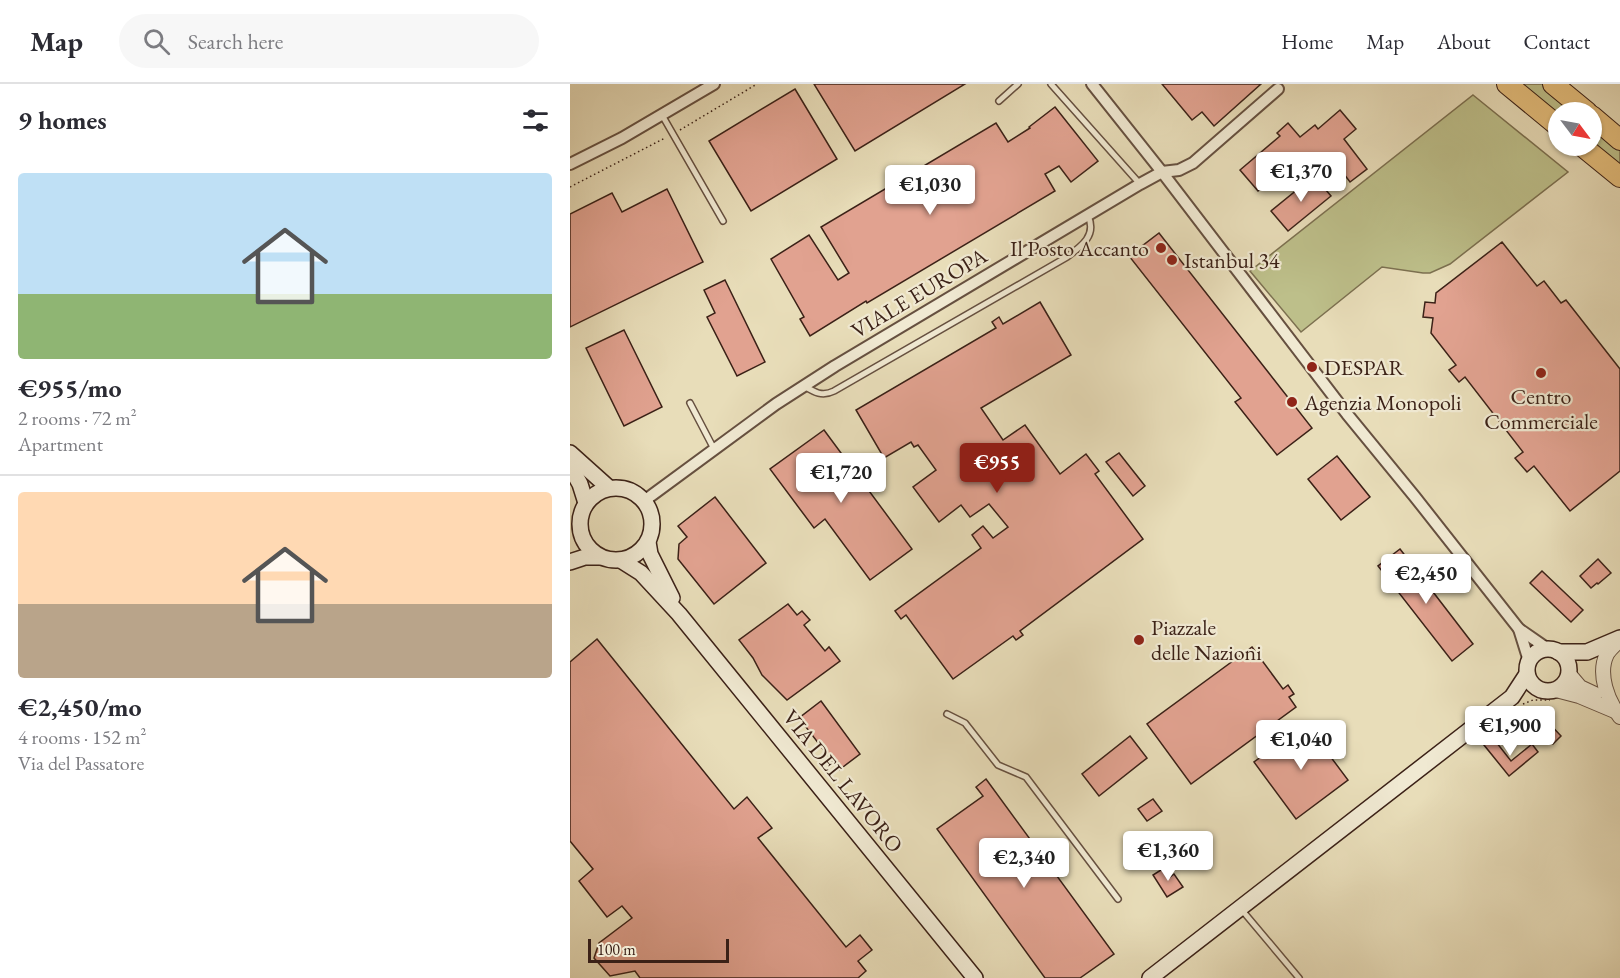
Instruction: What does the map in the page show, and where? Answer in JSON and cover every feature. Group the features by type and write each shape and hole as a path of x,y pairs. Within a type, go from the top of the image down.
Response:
{"highway":[{"path":"1507,84 1548,118"},
{"path":"1553,84 1575,102"},
{"path":"1602,125 1620,140"},
{"path":"1594,156 1620,177"}],"main road":[{"path":"570,453 609,488"},
{"path":"570,465 580,484 586,503"},
{"path":"570,538 579,525 586,503 600,491 609,488 628,490 644,501"},
{"name":"VIA DEL LAVORO","path":"644,501 652,525 648,542 650,554 679,614"},
{"path":"579,525 585,544 599,557"},
{"path":"622,561 637,554 648,542"},
{"name":"VIA DEL LAVORO","path":"570,562 585,557 599,557 611,561 622,561 641,573 679,614 974,977"},
{"path":"1516,701 1528,667 1539,651 1587,652 1620,639"},
{"path":"1553,651 1566,660 1569,673"},
{"path":"1528,667 1530,682 1537,689 1555,695 1569,673 1587,652"},
{"path":"1150,978 1240,907 1516,701 1537,689"}],"street":[{"path":"570,164 662,115 714,84"},
{"path":"1092,84 1347,414 1519,629 1553,651"},
{"name":"VIALE EUROPA","path":"644,501 804,386 1140,184 1162,172 1179,170 1198,159 1278,89"},
{"path":"1519,629 1528,667"},
{"path":"1616,710 1604,684 1604,669 1607,655 1620,639"},
{"path":"1569,673 1580,687 1616,710"},
{"path":"1555,695 1579,696 1616,710"}],"lane":[{"path":"999,101 1018,84"},
{"path":"1052,84 1140,184"},
{"path":"662,115 723,221"},
{"path":"804,386 814,392 829,394 1067,257 1090,234 1092,224 1088,216"},
{"path":"690,403 714,449"},
{"path":"947,714 965,723 998,765 1026,777 1118,898"},
{"path":"1240,907 1299,978"}],"path":[{"path":"570,187 651,147 757,84"},
{"path":"1516,701 1555,695"}],"green space":[{"path":"1520,84 1543,84 1566,102 1548,102 1548,108"},
{"path":"1473,95 1568,172 1450,264 1430,273 1382,267 1301,332 1250,271"},
{"path":"1602,131 1620,146 1620,167 1602,152"}],"building":[{"path":"814,84 965,84 855,151"},
{"path":"1162,84 1261,84 1214,126 1202,112 1192,120"},
{"path":"795,89 837,159 751,211 709,141"},
{"path":"1055,107 1098,161 1071,182 1059,166 1045,174 1055,191 810,336 800,319 804,317 771,259 809,235 838,280 849,273 821,227 996,123 1008,142 1030,128"},
{"path":"1340,110 1356,129 1344,139 1367,169 1350,182 1328,153 1307,173 1296,159 1258,191 1240,170 1280,136 1277,133 1288,123 1300,137 1315,125 1318,129"},
{"path":"1314,176 1331,196 1288,231 1271,211"},
{"path":"667,189 703,262 570,327 570,214 612,193 622,212"},
{"path":"1159,233 1312,428 1277,455 1235,402 1241,398 1129,256"},
{"name":"Centro Commerciale","path":"1502,242 1537,286 1544,281 1561,303 1566,300 1620,369 1620,471 1570,511 1534,466 1527,472 1515,458 1523,452 1465,377 1459,382 1449,370 1456,365 1431,333 1433,318 1423,317 1425,302 1435,303 1436,293"},
{"path":"725,280 765,362 737,376 707,317 715,313 704,290"},
{"path":"1040,302 1071,355 981,408 1003,440 1025,425 1060,474 1086,454 1099,471 1095,474 1143,539 1020,631 1023,635 1016,640 1013,636 953,679 906,615 901,619 895,611 981,548 972,535 983,526 993,538 1008,527 989,504 970,517 961,505 939,522 913,487 936,470 918,445 914,447 911,442 884,458 856,410 996,328 992,322 999,317 1003,324"},
{"path":"624,330 662,407 624,426 586,348"},
{"path":"824,430 912,549 870,580 825,519 814,528 770,469"},
{"path":"1119,453 1145,486 1133,496 1106,462"},
{"path":"1337,456 1370,497 1341,520 1308,479"},
{"path":"715,497 766,563 714,604 678,559 679,544 687,537 678,526"},
{"path":"1400,549 1473,644 1452,661 1378,566"},
{"path":"1598,559 1611,573 1591,588 1580,576"},
{"path":"1542,571 1583,610 1571,622 1530,583"},
{"path":"788,604 797,615 802,611 810,620 804,625 825,651 829,647 840,661 787,700 762,675 753,658 739,640"},
{"path":"597,639 734,809 747,797 772,828 758,838 846,947 860,935 872,950 858,961 866,971 858,978 640,978 635,971 610,976 594,958 599,943 632,918 622,906 607,917 579,881 593,869 570,841 570,662"},
{"path":"1252,647 1283,689 1288,685 1294,694 1289,697 1296,707 1191,784 1147,724"},
{"path":"821,701 860,754 839,770 799,718"},
{"path":"1545,719 1561,736 1553,744 1538,729"},
{"path":"1306,724 1348,780 1296,819 1254,762"},
{"path":"1130,736 1147,758 1099,796 1082,774"},
{"path":"1493,738 1511,761 1532,744 1538,752 1509,776 1484,745"},
{"path":"986,779 1114,954 1080,978 1045,978 937,829 983,796 976,787"},
{"path":"1153,799 1162,811 1147,821 1138,809"},
{"path":"1164,868 1170,877 1174,874 1183,887 1167,897 1153,875"}],"place":[{"name":"Il Posto Accanto","path":"1161,248"},
{"name":"Istanbul 34","path":"1172,260"},
{"name":"DESPAR","path":"1312,367"},
{"name":"Centro Commerciale","path":"1541,373"},
{"name":"Agenzia Monopoli","path":"1292,402"},
{"name":"Piazzale delle Nazioni","path":"1139,640"}]}
